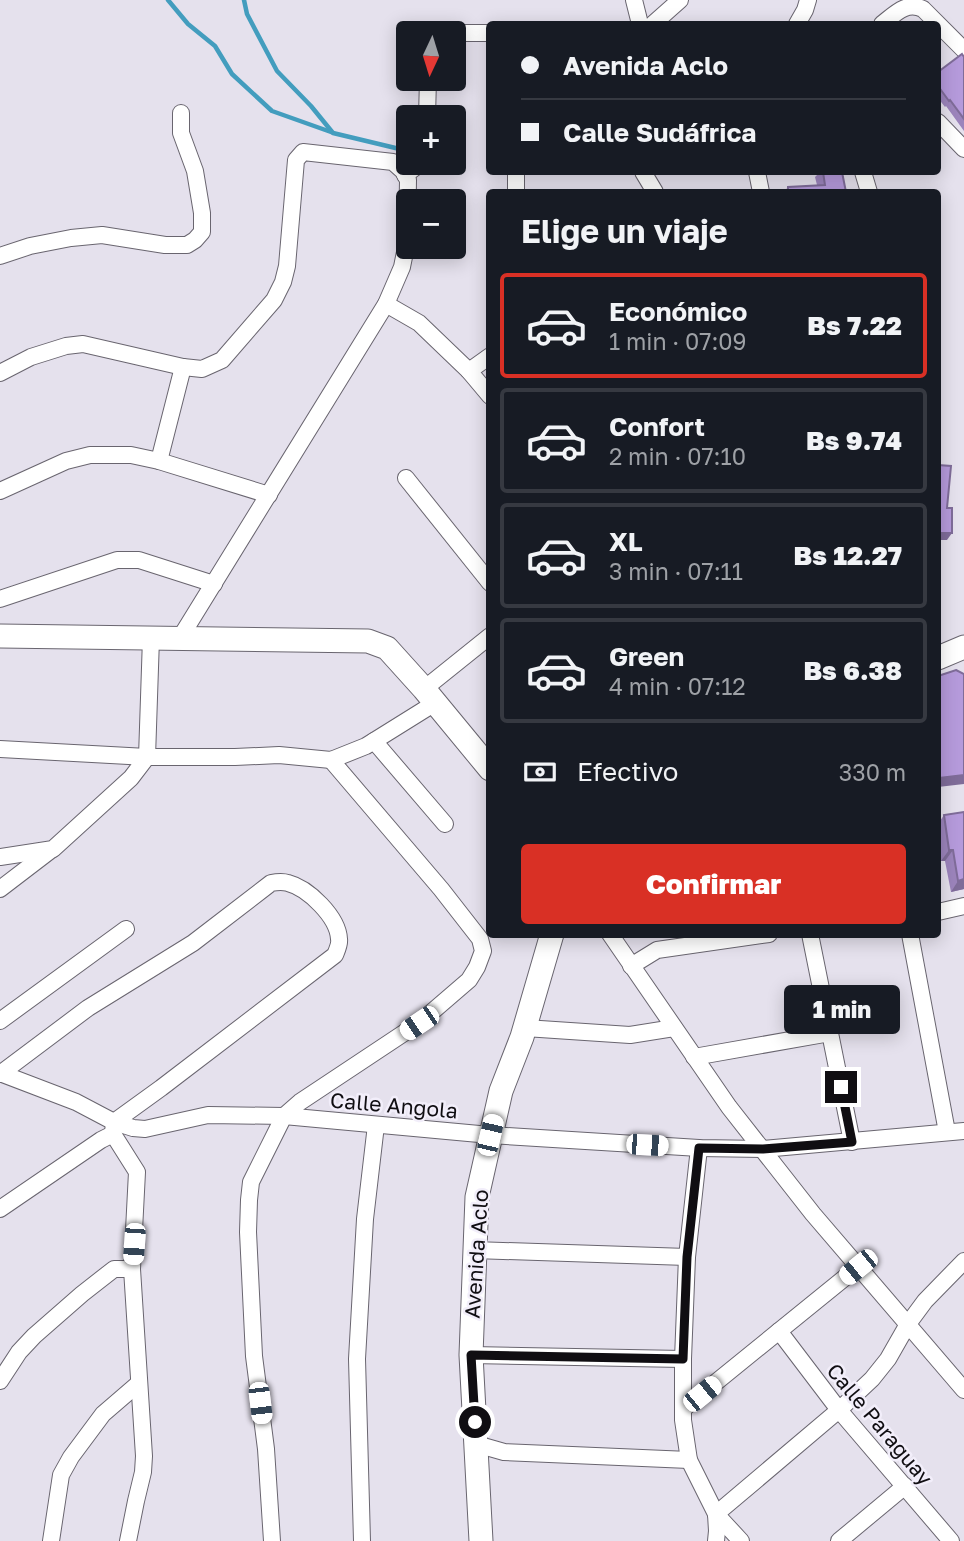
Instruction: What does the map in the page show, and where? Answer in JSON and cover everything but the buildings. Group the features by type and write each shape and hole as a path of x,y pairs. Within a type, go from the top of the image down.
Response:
{"street":[{"path":"634,0 639,21"},
{"path":"656,21 680,0"},
{"path":"799,21 808,0"},
{"path":"886,21 903,7 916,6 935,21"},
{"path":"941,27 964,50"},
{"path":"466,33 486,33"},
{"path":"0,256 30,246 102,235 165,245 187,245 195,240 202,232 202,213 195,171 181,133 181,113"},
{"path":"941,125 964,149"},
{"path":"0,373 32,357 66,346 83,344 183,367 202,369 222,360 274,300 283,282 287,265 296,160 303,152 393,162 396,165"},
{"path":"180,638 386,304 402,267 407,242 408,180 405,175"},
{"path":"386,304 419,323 486,391"},
{"path":"469,371 486,359"},
{"path":"159,461 183,367"},
{"path":"0,491 66,461 90,455 131,455 269,495"},
{"path":"406,478 486,578"},
{"path":"0,599 117,560 139,560 214,584"},
{"path":"0,636 368,641 387,648 486,764"},
{"path":"0,889 53,849 131,778 147,757 151,638"},
{"path":"0,749 147,757 279,755 331,760 374,741 430,696 486,640"},
{"path":"941,657 964,647"},
{"path":"374,741 445,824"},
{"path":"272,1541 266,1449 254,1356 248,1232 251,1182 284,1116 300,1102 419,1023 469,980 483,951 481,939 331,760"},
{"path":"0,857 53,849"},
{"path":"0,1073 88,1008 193,943 271,883 285,881 305,890 322,906 337,927 340,941 335,955 161,1088 101,1140 0,1209"},
{"path":"941,911 964,906"},
{"path":"0,1021 126,929"},
{"name":"Avenida Aclo","path":"481,1541 471,1355 477,1197 500,1091 524,1028 551,938"},
{"path":"613,938 729,1107 813,1214 964,1390"},
{"path":"631,966 657,950 715,938"},
{"path":"811,938 852,1142"},
{"path":"911,938 947,1132"},
{"path":"524,1028 629,1035 674,1028"},
{"path":"694,1057 830,1033"},
{"name":"Calle Angola","path":"0,1073 76,1102 113,1128 145,1129 208,1115 284,1116 490,1135 699,1148 763,1149 964,1131"},
{"path":"362,1541 357,1359 366,1219 376,1125"},
{"path":"113,1128 136,1171 132,1269 144,1472 128,1541"},
{"path":"699,1148 687,1257 683,1420 689,1460 716,1514 741,1541"},
{"path":"474,1250 687,1257"},
{"path":"716,1514 872,1379 925,1301 964,1261"},
{"path":"683,1409 858,1267"},
{"path":"0,1381 19,1352 34,1336 82,1294 114,1269 132,1269"},
{"name":"Calle Paraguay","path":"779,1331 839,1410 951,1541"},
{"path":"471,1355 683,1359"},
{"path":"51,1541 61,1475 71,1457 103,1414 139,1383"},
{"path":"476,1444 504,1452 689,1460"},
{"path":"839,1541 905,1486"},
{"path":"716,1514 716,1541"}],"waterway":[{"path":"168,0 188,24 215,46 232,74 272,111 331,132"},
{"path":"244,0 247,14 277,71 333,133 396,148"}],"route":[{"path":"475,1422 471,1355 683,1359 687,1257 699,1148 763,1149 852,1142 841,1087"}]}
